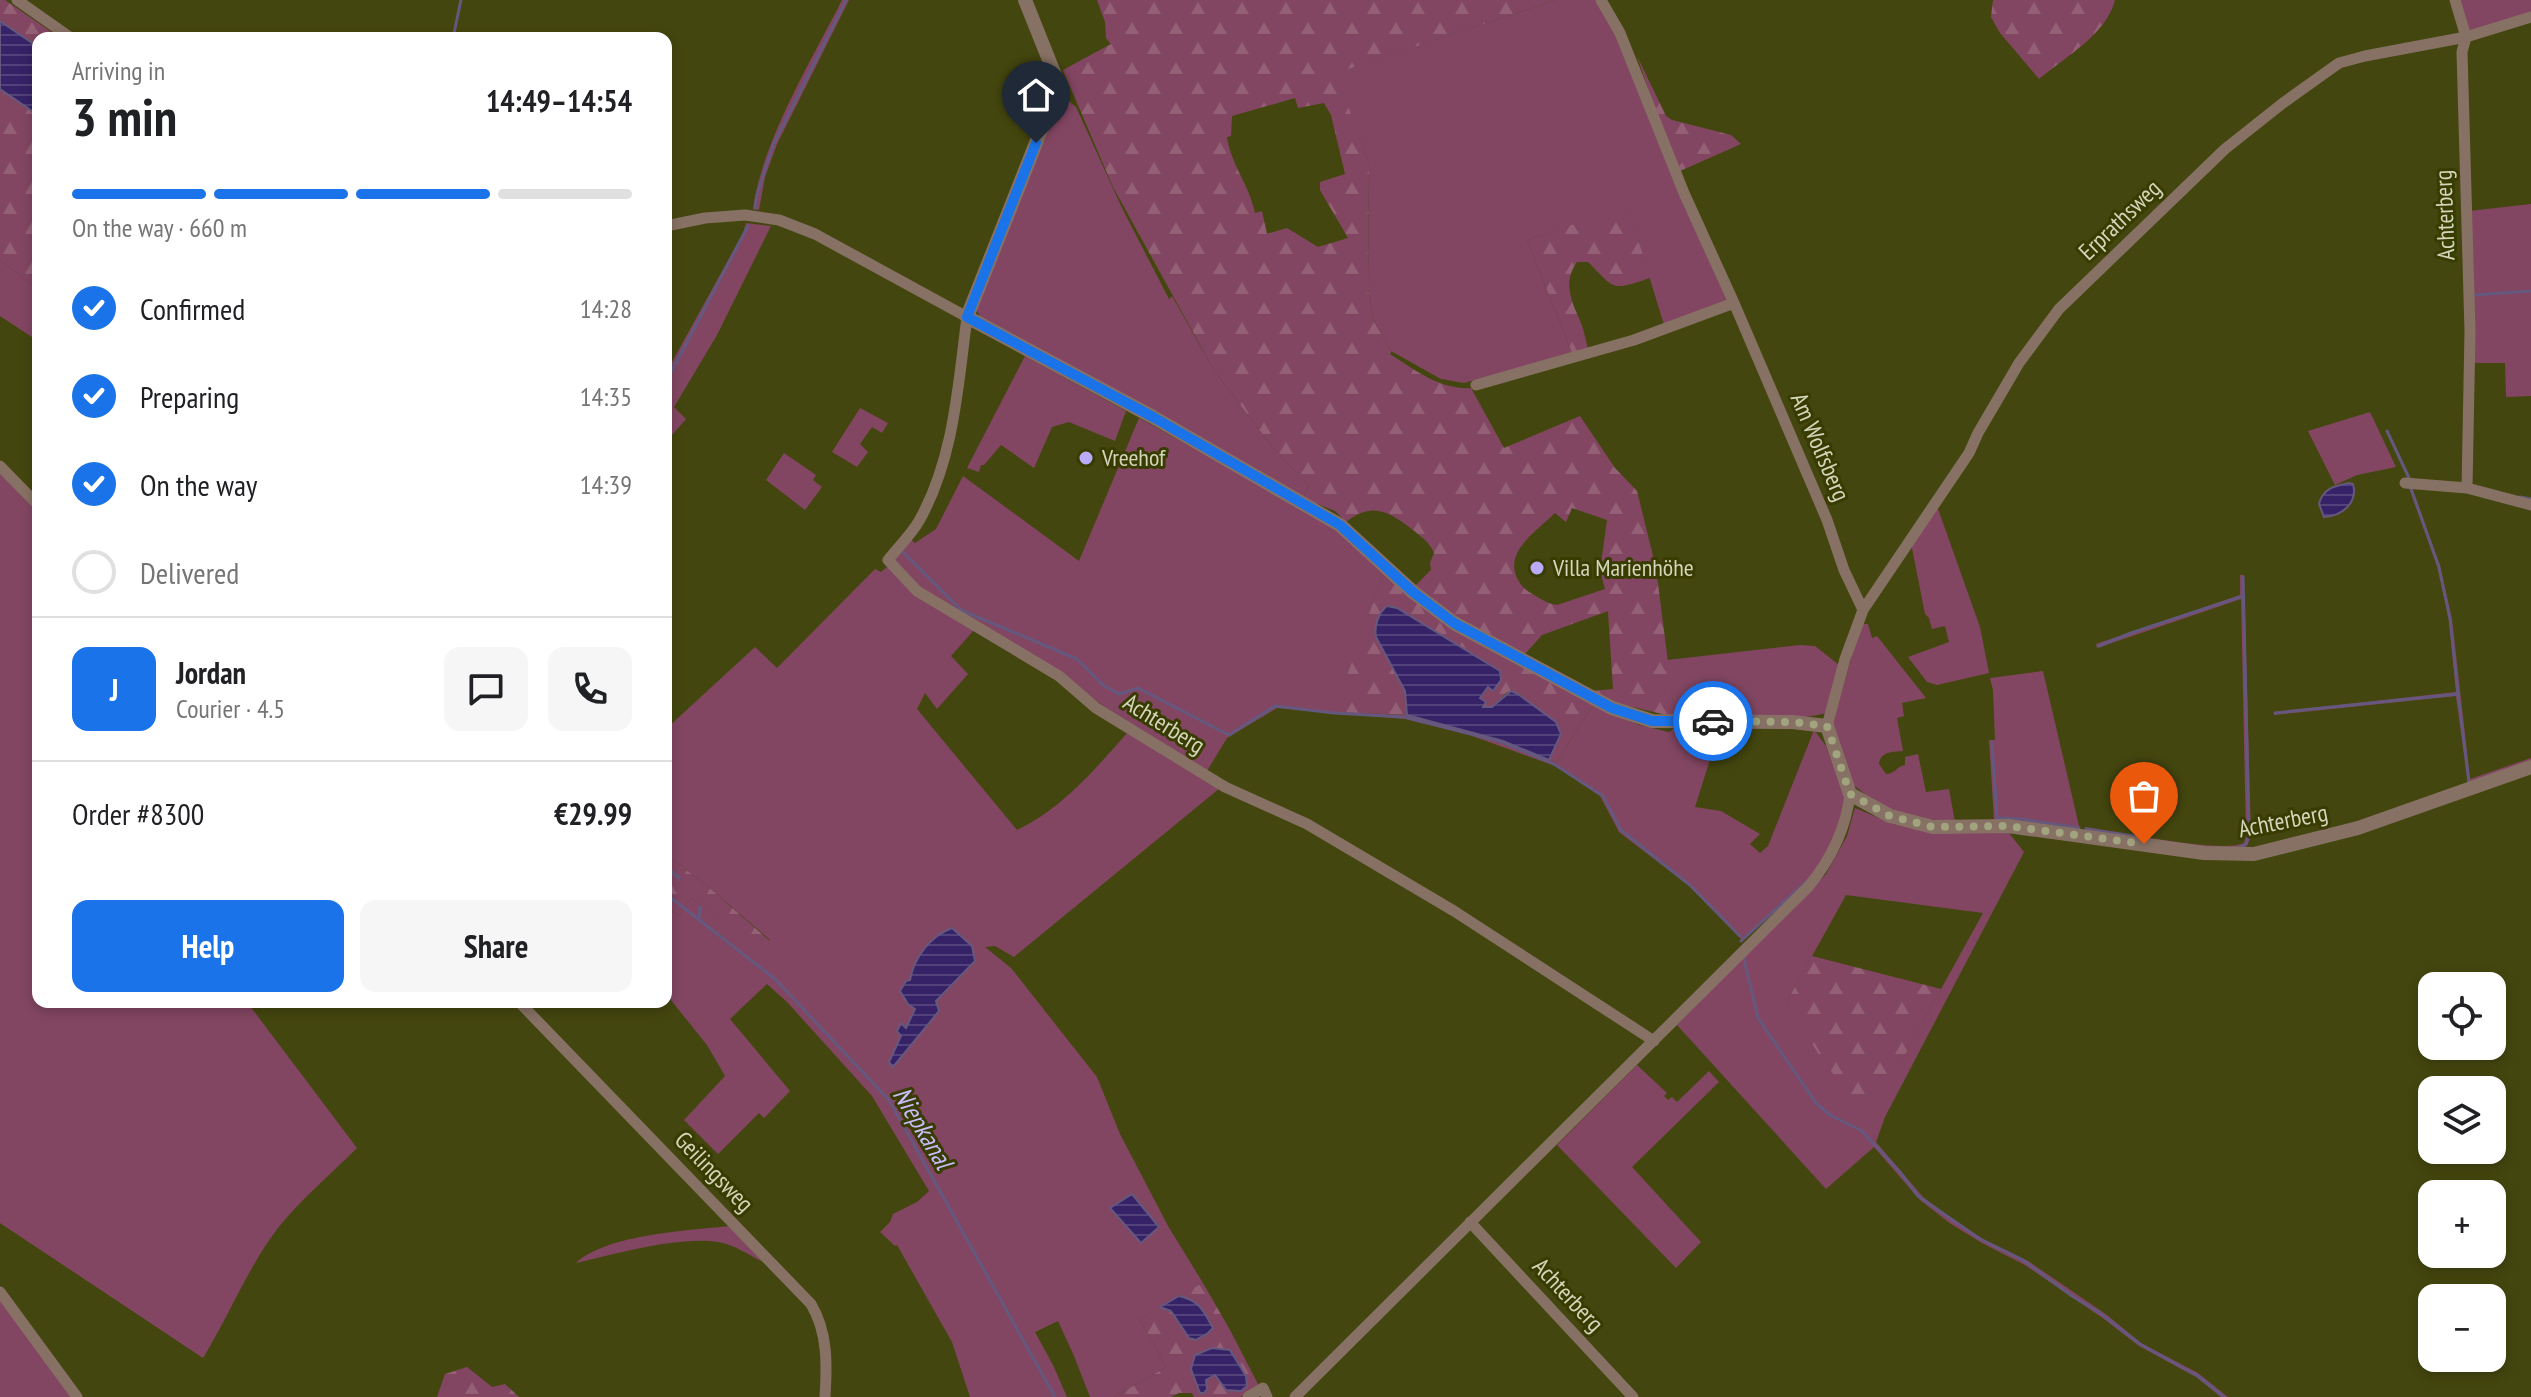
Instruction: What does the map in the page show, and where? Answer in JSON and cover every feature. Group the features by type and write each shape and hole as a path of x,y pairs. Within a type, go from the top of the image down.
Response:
{"street":[{"path":"17,0 62,32"},
{"path":"967,317 1059,85 1025,0"},
{"name":"Am Wolfsberg","path":"1601,0 1620,33 1684,193 1734,303 1863,610"},
{"path":"2455,0 2466,37"},
{"name":"Erprathsweg","path":"1827,726 1845,659 1863,610 1969,453 2019,363 2059,309 2225,149 2339,63 2466,37 2531,17"},
{"name":"Achterberg","path":"2466,37 2462,52 2470,331 2467,488"},
{"path":"672,225 745,215 779,220 815,234 1153,417 1340,525 1413,592 1454,623 1612,708 1652,721 1792,722 1827,726 1850,794 1847,817 1828,863 1809,886 1295,1397"},
{"path":"1476,385 1634,340 1734,303"},
{"name":"Achterberg","path":"967,317 953,422 943,464 918,522 888,560 899,573 917,591 1059,676 1096,708 1225,787 1307,824 1454,911 1654,1041"},
{"path":"0,466 32,499"},
{"path":"2405,483 2467,488 2531,505"},
{"name":"Achterberg","path":"1850,794 1890,816 1933,827 2008,826 2204,853 2254,854 2358,828 2531,767"},
{"name":"Geilingsweg","path":"525,1008 811,1304 821,1322 827,1363 825,1397"},
{"name":"Achterberg","path":"1470,1222 1633,1397"},
{"path":"0,1292 77,1397"},
{"path":"1248,1397 1263,1388 1267,1397"}],"green space":[{"path":"0,0 5,0 51,32 32,32 32,43 0,21"},
{"path":"842,0 849,0 777,144 765,177 759,210 753,209 758,183 777,130"},
{"path":"1097,0 1556,0 1336,73 1369,163 1368,289 1373,319 1390,354 1438,382 1471,388 1504,448 1580,416 1615,468 1637,491 1656,568 1675,717 1620,704 1592,691 1613,689 1608,611 1542,635 1525,654 1458,619 1414,587 1431,570 1434,553 1425,540 1405,524 1381,511 1364,512 1346,522 1335,511 1303,498 1309,486 1274,449 1215,372 1113,187 1063,70 1111,44 1106,38 1105,22","holes":["1295,98 1298,108 1324,103 1331,115 1345,174 1320,182 1320,190 1348,238 1318,247 1287,228 1267,234 1262,211 1255,213 1227,137 1231,136 1232,116","1572,508 1607,520 1600,571 1605,589 1557,605 1539,598 1522,586 1514,568 1515,559 1525,542 1555,513 1566,522"]},
{"path":"1556,0 1598,0 1615,29 1731,301 1664,325 1628,207 1527,240 1572,353 1464,383 1441,379 1391,351 1373,319 1368,289 1369,163 1335,73"},
{"path":"1993,0 2115,0 2103,24 2094,34 2039,79 2000,33 1991,17"},
{"path":"2458,0 2531,0 2531,15 2468,33"},
{"path":"1637,56 1666,116 1731,135 1741,144 1680,171 1665,138"},
{"path":"0,89 32,111 32,284 0,260"},
{"path":"1063,96 1076,107 1122,208 1169,299 1172,296 1215,372 1274,449 1309,486 1303,498 980,317 975,306"},
{"path":"2531,204 2531,396 2506,397 2505,363 2474,363 2469,211"},
{"path":"1628,206 1650,278 1628,285 1615,285 1588,262 1577,262 1569,285 1588,349 1572,353 1527,240"},
{"path":"746,223 771,226 717,335 674,407 686,419 672,435 672,362"},
{"path":"0,260 32,284 32,337 0,316"},
{"path":"1025,356 1126,411 1115,441 1069,422 1052,427 1034,468 1001,445 981,465 979,472 967,468"},
{"path":"860,408 888,423 882,433 872,427 860,444 868,452 857,467 832,452"},
{"path":"2370,412 2396,467 2357,475 2335,485 2308,431"},
{"path":"1139,418 1327,522 1384,572 1335,712 1407,715 1503,741 1556,763 1594,703 1639,725 1669,732 1682,723 1721,725 1695,807 1721,811 1760,834 1750,844 1760,853 1768,846 1814,730 1826,746 1845,796 1837,832 1814,875 1742,940 1689,886 1619,832 1600,796 1555,766 1467,734 1405,719 1277,708 1227,738 1207,771 1106,708 1061,674 912,584 892,558 910,539 915,543 936,529 963,476 1079,561"},
{"path":"784,453 816,475 813,480 822,487 805,510 766,480"},
{"path":"0,473 32,507 32,1008 252,1008 357,1148 278,1228 257,1259 203,1358 0,1223"},
{"path":"2408,485 2411,485 2440,566 2452,619 2470,779 2531,758 2531,762 2468,784 2456,696 2274,715 2274,712 2456,692 2449,619 2437,566"},
{"path":"1937,506 1980,627 1989,673 1937,685 1927,682 1908,657 1949,642 1945,626 1932,629 1925,614 1911,543"},
{"path":"888,566 975,629 951,656 968,674 937,709 925,693 917,709 1017,830 1063,799 1128,732 1220,788 1014,957 995,946 985,947 1011,968 1097,1077 1120,1134 1168,1226 1203,1283 1140,1319 1166,1367 1114,1397 1090,1397 1058,1321 1035,1332 1067,1397 970,1397 952,1342 897,1245 880,1232 893,1214 917,1202 929,1191 872,1096 767,984 730,1019 790,1091 764,1118 759,1113 718,1154 684,1120 725,1076 707,1045 672,1001 672,912 678,916 691,898 760,950 770,940 672,859 672,723 755,647 777,668 875,569 881,572","holes":["975,961 936,1001 889,1062 915,1009"]},
{"path":"1384,572 1594,703 1556,763 1549,760 1561,734 1507,692 1492,707 1483,707 1480,698 1488,687 1493,690 1501,675 1497,668 1376,637 1405,691 1407,715 1334,712"},
{"path":"2240,575 2244,575 2251,836 2247,846 2234,849 2194,847 2086,831 2085,827 2214,846 2244,843 2241,599 2097,648 2096,644 2240,595"},
{"path":"1861,624 1868,624 1872,638 1877,636 1926,698 1902,703 1904,716 1897,718 1903,751 1885,754 1879,764 1889,774 1905,765 1905,757 1918,754 1926,792 1949,789 1955,822 1917,818 1879,805 1851,783 1832,726"},
{"path":"1800,645 1815,646 1839,665 1827,713 1771,719 1675,717 1667,660"},
{"path":"2043,671 2080,830 1994,820 1989,740 1995,740 1990,678"},
{"path":"1855,808 1893,824 1932,833 2009,833 2024,852 1885,1117 1876,1142 1923,1197 1953,1220 2028,1261 2107,1315 2141,1343 2198,1373 2228,1397 2221,1397 2196,1377 2139,1346 2025,1265 1951,1224 1920,1200 1874,1147 1826,1189 1677,1025 1826,874 1847,836","holes":["1846,895 1983,913 1872,1114 1786,1003"]},
{"path":"672,859 770,941 760,951 691,898 678,916 672,912"},
{"path":"1812,956 1941,989 1872,1115 1823,1061 1786,1003"},
{"path":"1637,1065 1667,1093 1664,1096 1668,1100 1672,1097 1677,1102 1709,1071 1719,1082 1632,1167 1701,1242 1676,1268 1557,1145"},
{"path":"729,1226 763,1262 718,1242 684,1241 576,1263 590,1253 627,1240"},
{"path":"1203,1283 1259,1386 1240,1397 1194,1397 1192,1393 1179,1393 1171,1397 1114,1397 1166,1367 1140,1319 1160,1307 1207,1334 1212,1328 1200,1307 1179,1296","holes":["1212,1348 1229,1350 1246,1376 1226,1390 1215,1375 1206,1380"]},
{"path":"0,1300 71,1397 0,1397"},
{"path":"467,1367 492,1387 505,1384 519,1397 437,1397 445,1374"}],"shaded area":[{"path":"0,21 32,43 32,111 0,89"},
{"path":"2353,484 2354,491 2351,503 2337,514 2324,517 2319,504 2323,494"},
{"path":"1387,606 1397,608 1500,671 1501,680 1493,691 1488,687 1480,698 1486,702 1483,707 1492,707 1511,691 1556,722 1561,734 1549,760 1503,741 1407,715 1405,691 1376,637 1377,620"},
{"path":"952,928 972,946 975,961 936,1001 939,1011 893,1067 889,1062 901,1036 897,1031 901,1023 906,1028 915,1009 900,991 910,980 924,949 937,936"},
{"path":"1132,1194 1159,1227 1141,1243 1110,1208"},
{"path":"1179,1296 1192,1301 1203,1311 1213,1328 1207,1334 1196,1340 1189,1338 1171,1311 1160,1307"},
{"path":"1212,1348 1230,1350 1246,1376 1247,1386 1241,1391 1226,1390 1215,1375 1206,1380 1207,1389 1200,1393 1191,1369 1195,1355"}],"waterway":[{"path":"454,32 461,0"},
{"path":"755,208 773,145 846,0"},
{"path":"672,371 748,226"},
{"path":"2474,295 2531,291"},
{"path":"2387,431 2409,478"},
{"path":"2410,486 2439,567 2450,619 2458,694"},
{"path":"2520,497 2531,499"},
{"path":"901,550 961,610 1077,659 1103,685 1119,694 1138,688 1229,735 1275,706 1404,717 1502,742 1554,764 1603,796 1621,830 1690,885 1740,936"},
{"path":"2238,848 2246,844 2249,835 2243,577"},
{"path":"2099,646 2243,596"},
{"path":"2275,713 2458,694 2469,782"},
{"path":"1992,743 1997,818 2079,828"},
{"path":"2086,829 2147,838"},
{"path":"672,872 679,878"},
{"path":"1741,941 1808,880"},
{"name":"Niepkanal","path":"672,899 775,979 889,1100 1055,1397"},
{"path":"699,919 700,907"},
{"path":"1744,959 1758,1018 1816,1103 1830,1115 1862,1131 1918,1196 1980,1239 2023,1260 2140,1344 2198,1376 2224,1397"}],"way so far":[{"path":"1713,721 1792,722 1827,726 1850,794 1890,816 1933,827 2008,826 2144,844"}],"place":[{"name":"Vreehof","path":"1086,458"},
{"name":"Villa Marienhöhe","path":"1537,568"}],"route":[{"path":"1036,143 967,317 1153,417 1340,525 1413,592 1454,623 1612,708 1652,721 1713,721"}]}
